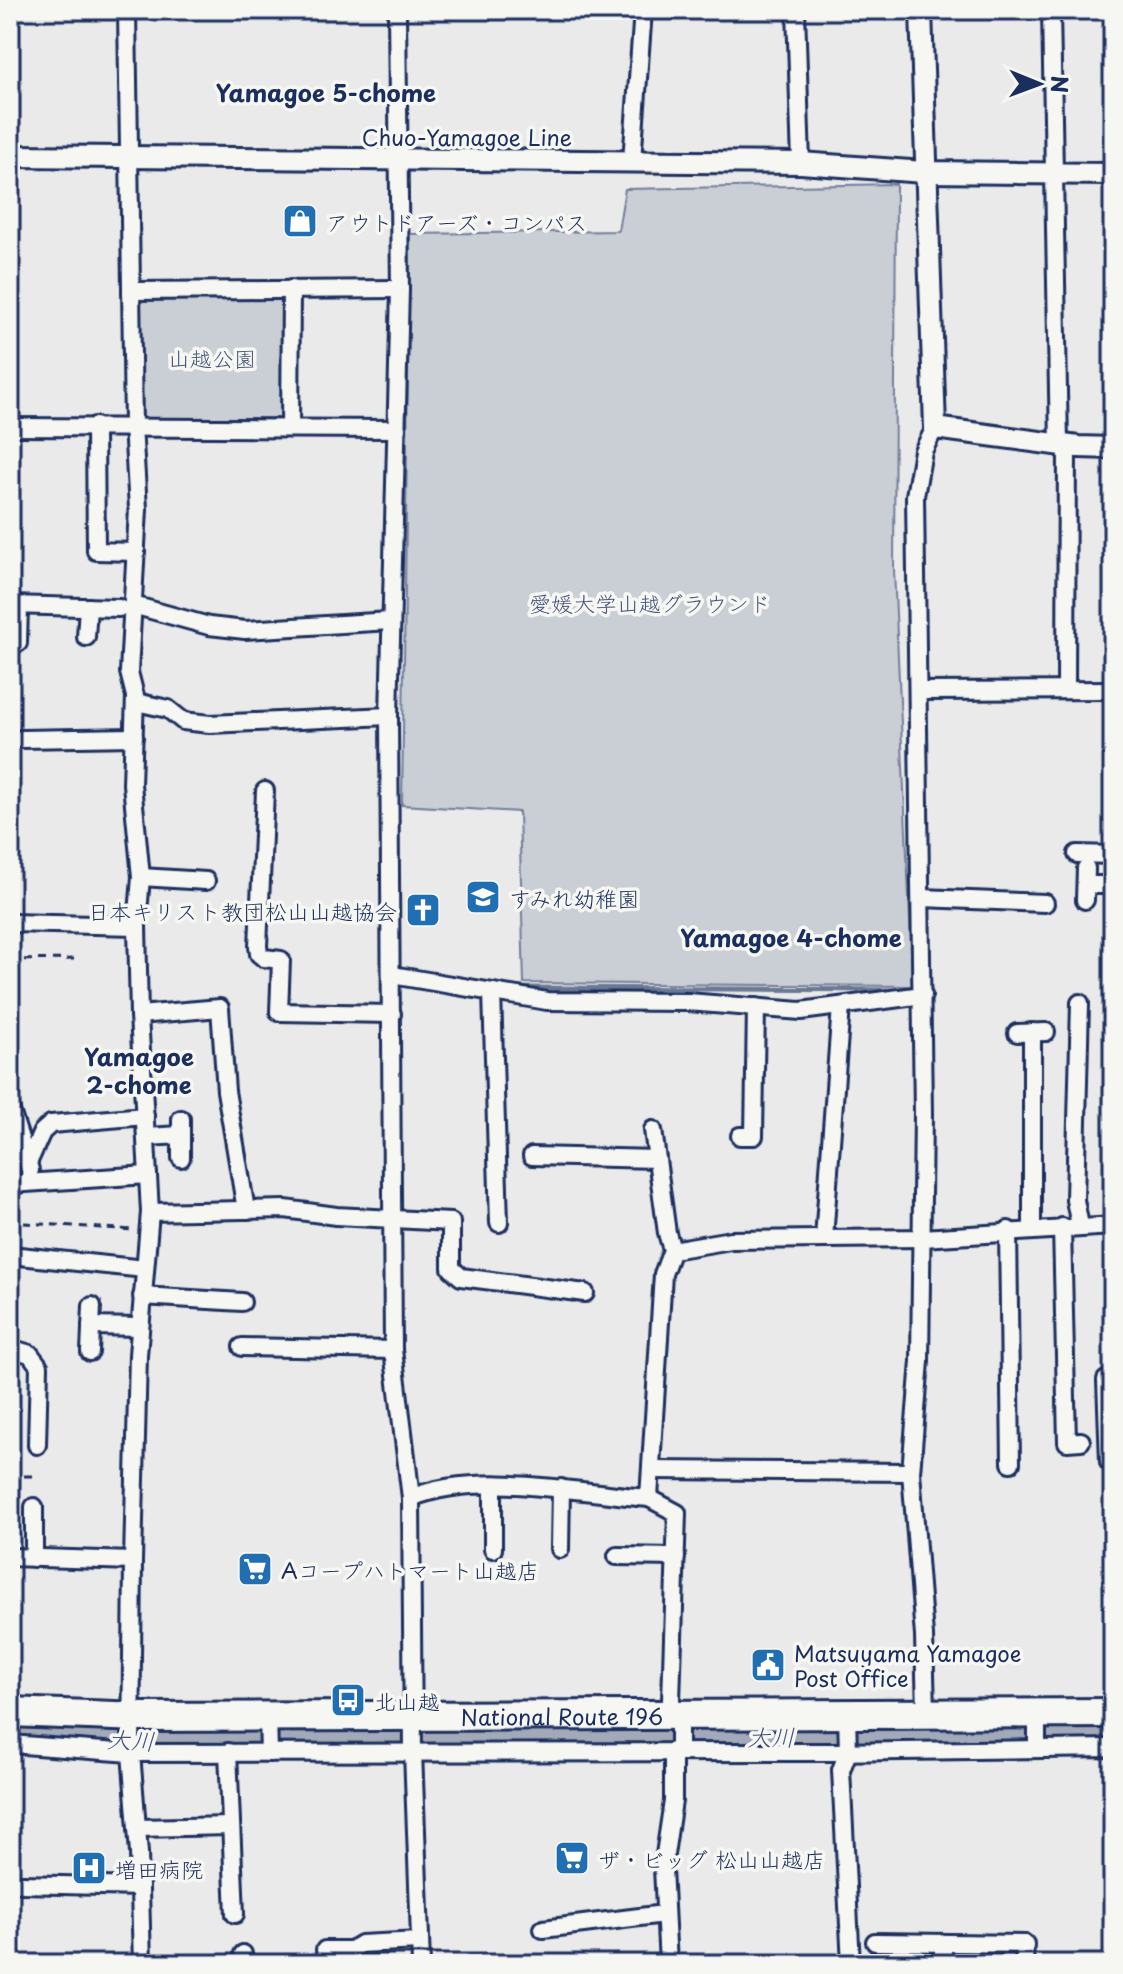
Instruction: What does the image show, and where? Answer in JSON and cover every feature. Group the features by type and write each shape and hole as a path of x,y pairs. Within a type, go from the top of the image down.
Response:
{"highway":[{"name":"National Route 196","path":"10,1712 132,1737 269,1723 413,1736 678,1738 926,1712 1037,1733 1113,1713"}],"street":[{"path":"127,10 136,552 126,606 129,672 136,702 132,784 141,877 137,926 139,1015 150,1212 139,1327 133,1561 132,1737 142,1964"},
{"path":"397,10 400,289 389,716 393,1350 411,1498 413,1736 421,1964"},
{"path":"632,161 643,10"},
{"path":"796,10 801,163"},
{"path":"921,10 924,172 935,428 923,451 915,496 923,995 920,1361 911,1472 924,1636 926,1712"},
{"path":"1051,10 1066,688"},
{"name":"Chuo-Yamagoe Line","path":"10,156 801,163 924,172 1113,174"},
{"path":"290,428 291,289"},
{"path":"131,291 400,289"},
{"path":"95,426 96,551 136,552"},
{"path":"10,427 397,429"},
{"path":"935,428 1063,445 1113,448"},
{"path":"18,643 15,606 126,606 209,626 245,630 390,621"},
{"path":"86,637 88,607"},
{"path":"919,691 1113,690"},
{"path":"136,702 168,709 183,721 210,724 389,716"},
{"path":"21,739 134,737"},
{"path":"265,791 258,946 264,958 281,960 279,1012 392,1014"},
{"path":"1113,855 1084,877 1113,885"},
{"path":"141,877 206,881"},
{"path":"922,898 1045,903"},
{"path":"10,923 137,926"},
{"path":"392,975 547,1001 801,1011 923,995"},
{"path":"492,992 499,1223"},
{"path":"1080,1003 1075,1200 1080,1226"},
{"path":"824,1239 841,1006"},
{"path":"740,1136 754,1136 756,1007"},
{"path":"139,1015 220,1008 226,1091 246,1210"},
{"path":"1032,1032 1032,1229"},
{"path":"10,1108 34,1183"},
{"path":"28,1163 36,1144 51,1124 145,1116"},
{"path":"147,1137 181,1127 181,1158"},
{"path":"649,1498 663,1274 672,1250 653,1130"},
{"path":"531,1155 657,1159"},
{"path":"10,1184 148,1175"},
{"path":"150,1212 285,1209 393,1220 451,1222 451,1268 461,1277 585,1293"},
{"path":"672,1250 731,1240 922,1238 1008,1230 1113,1226"},
{"path":"1062,1227 1067,1442 1081,1441"},
{"path":"1008,1230 1011,1463"},
{"path":"10,1255 145,1269"},
{"path":"142,1296 242,1302"},
{"path":"90,1352 92,1306"},
{"path":"91,1326 139,1327"},
{"path":"242,1347 393,1350"},
{"path":"10,1348 30,1354 39,1366 37,1445"},
{"path":"1106,1380 1110,1401 1109,1462"},
{"path":"651,1470 911,1472"},
{"path":"411,1498 451,1486 561,1488 649,1498 677,1513 671,1701 678,1738 663,1868 668,1964"},
{"path":"493,1487 493,1549"},
{"path":"560,1549 561,1488"},
{"path":"34,1507 34,1558"},
{"path":"617,1556 676,1557"},
{"path":"10,1557 133,1561"},
{"path":"847,1722 848,1749 841,1770 851,1964"},
{"path":"269,1723 269,1750"},
{"path":"678,1738 848,1749 1037,1733 1113,1748"},
{"path":"10,1744 132,1737 228,1752 413,1736"},
{"path":"228,1752 235,1914"},
{"path":"137,1828 231,1826"},
{"path":"22,1884 140,1887"},
{"path":"543,1929 664,1914"},
{"path":"325,1950 351,1950 361,1944 419,1941"},
{"path":"875,1942 1025,1944 1024,1964"},
{"path":"943,1943 943,1964"}],"path":[{"path":"10,960 77,959"},
{"path":"10,1222 148,1231"},
{"path":"10,1476 35,1476"}],"green space":[{"name":"愛媛大学山越グラウンド","path":"896,184 894,570 913,986 524,983 519,812 402,805 410,234 618,231 625,189"},
{"name":"山越公園","path":"287,295 286,418 137,418 137,296"}],"waterway":[{"path":"519,988 902,990"},
{"name":"大川","path":"10,1732 162,1741 396,1738"},
{"name":"大川","path":"429,1737 1113,1735"}],"place":[{"name":"アウトドアーズ・コンパス","path":"300,221"},
{"name":"すみれ幼稚園","path":"483,897"},
{"name":"日本キリスト教団松山山越協会","path":"423,910"},
{"name":"Aコープハトマート山越店","path":"255,1569"},
{"name":"Matsuyama Yamagoe Post Office","path":"768,1665"},
{"name":"北山越","path":"348,1700"},
{"name":"ザ・ビッグ 松山山越店","path":"572,1858"},
{"name":"増田病院","path":"89,1868"}],"district":[{"name":"Yamagoe 5-chome","path":"326,92"},
{"name":"Yamagoe 4-chome","path":"791,937"},
{"name":"Yamagoe 2-chome","path":"139,1070"}]}
